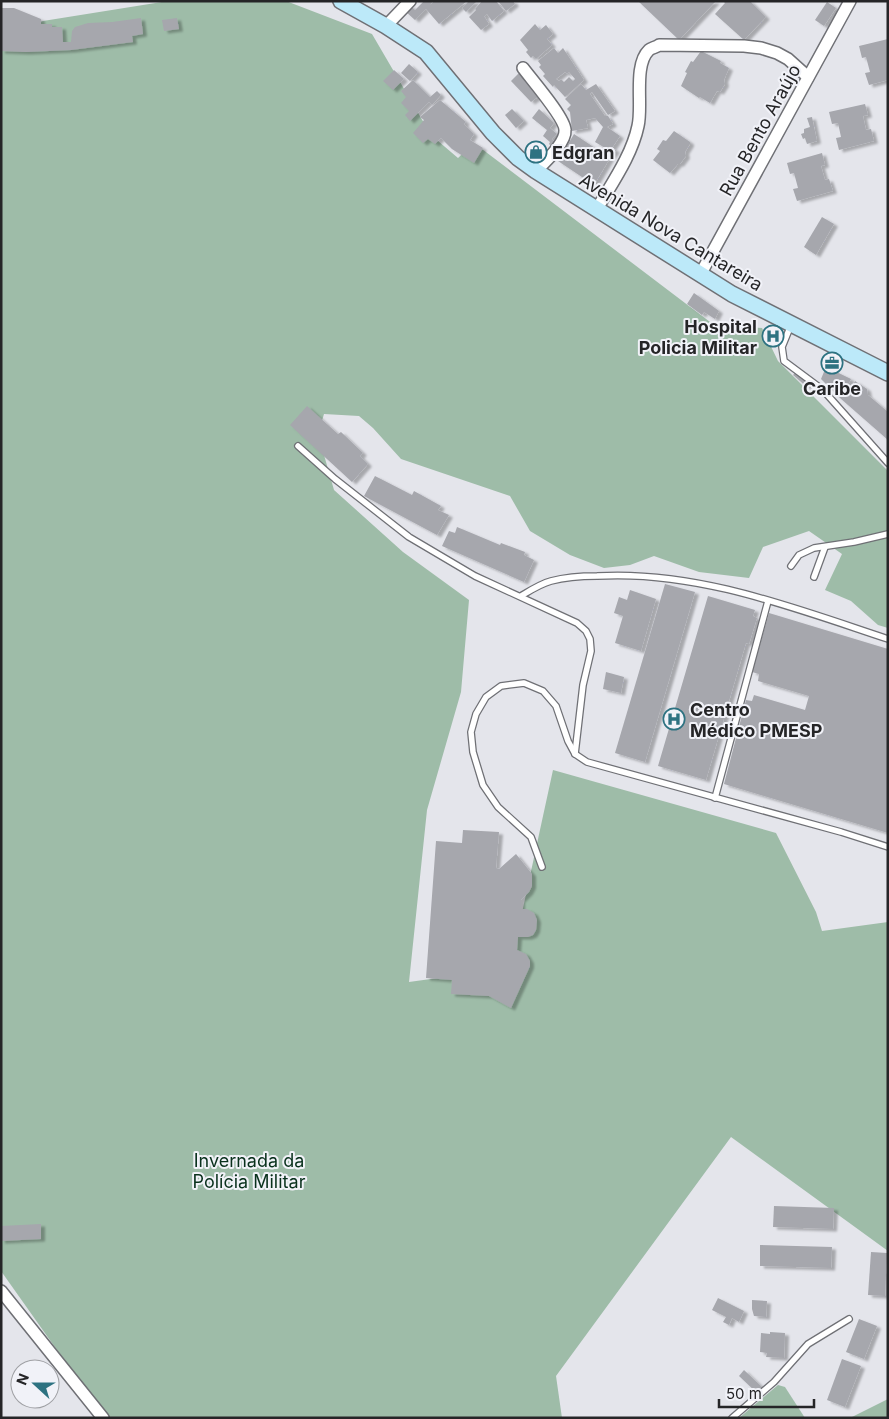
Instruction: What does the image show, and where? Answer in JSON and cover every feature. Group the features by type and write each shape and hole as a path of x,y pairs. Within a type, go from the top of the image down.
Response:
{"main road":[{"name":"Avenida Nova Cantareira","path":"341,1 386,26 426,52 492,133 518,158 536,171 732,294 888,373"}],"street":[{"path":"386,26 410,1"},
{"name":"Rua Bento Araújo","path":"700,275 850,1"},
{"path":"597,209 634,142 639,125 639,79 643,62 649,50 659,45 761,48 788,59 808,77"},
{"path":"523,68 561,119 565,129 564,136 550,158 536,171"},
{"path":"1,1291 103,1418"}],"lane":[{"path":"792,325 782,347 784,361 823,390 888,463"},
{"path":"298,446 335,479 408,537 475,576 577,623 586,631 590,639 591,651 583,685 575,754"},
{"path":"791,566 799,555 814,548 888,534"},
{"path":"814,577 825,547"},
{"path":"521,596 551,581 575,577 642,576 721,587 888,639"},
{"path":"715,798 768,601"},
{"path":"542,867 531,837 498,807 483,785 473,752 472,732 476,714 486,697 501,686 524,683 543,691 556,706 568,741 575,754 587,762 888,847"},
{"path":"732,1418 774,1382 808,1344 849,1319"}],"green space":[{"name":"Invernada da Polícia Militar","path":"168,1 286,1 372,34 431,135 458,158 474,143 714,325 762,328 778,361 888,471 888,628 878,625 851,601 825,590 842,554 809,531 763,547 749,578 699,572 654,556 630,565 604,568 570,555 530,531 510,496 401,459 373,428 359,416 324,414 318,434 334,490 403,552 469,600 461,692 427,810 409,982 510,968 553,770 776,833 816,912 822,931 888,922 888,1251 731,1137 556,1376 562,1418 105,1418 1,1271 1,36 43,21"},
{"path":"778,1385 785,1387 805,1418 739,1418"},
{"path":"888,1399 888,1418 850,1418"}],"building":[{"path":"424,1 433,1 430,5 434,1 467,1 439,24 426,9 415,20 405,11 410,5 415,10"},
{"path":"469,1 477,1 466,12 462,8"},
{"path":"482,1 496,1 504,11 492,21 487,14 484,16 489,24 481,30 469,17"},
{"path":"498,1 513,1 515,4 506,11"},
{"path":"638,1 716,1 679,40"},
{"path":"723,1 750,1 766,17 744,40 715,14 725,3"},
{"path":"827,2 836,8 824,26 815,20"},
{"path":"1,8 14,8 41,19 41,24 52,24 52,27 62,27 63,42 71,42 72,31 75,27 88,23 141,18 143,34 132,36 133,42 71,50 1,51"},
{"path":"177,18 179,29 164,31 162,20"},
{"path":"535,24 540,30 546,25 553,34 547,39 552,45 536,59 533,56 531,58 526,52 528,50 520,40"},
{"path":"888,39 888,80 869,85 865,73 870,72 866,57 862,58 859,46"},
{"path":"554,48 558,53 563,48 584,80 565,97 543,76 545,74 539,67 541,65 538,61","holes":["565,72 567,74 569,72 575,79 573,81 569,77 564,82 561,79 559,81 556,79"]},
{"path":"701,51 721,61 720,63 729,68 724,80 725,84 720,92 717,91 710,103 681,86 691,61 693,62"},
{"path":"409,64 418,72 410,81 401,73"},
{"path":"394,70 404,79 393,90 383,81"},
{"path":"519,73 539,96 531,102 511,81"},
{"path":"413,80 430,97 437,91 441,95 432,105 429,102 410,121 405,115 409,111 401,103 406,97 401,91"},
{"path":"581,84 586,90 596,84 615,111 608,115 592,92 590,94 613,124 607,127 620,136 612,148 616,150 611,157 605,153 607,149 595,142 603,127 595,118 586,120 588,128 572,131 570,112 567,109 571,105 565,99"},
{"path":"440,100 466,122 464,124 474,134 470,140 483,148 474,163 452,149 441,138 435,144 428,139 423,143 413,133 424,120 420,117"},
{"path":"865,104 868,115 863,116 866,130 871,129 874,141 839,150 836,138 841,137 838,123 832,124 829,112"},
{"path":"512,109 524,121 516,128 505,115"},
{"path":"539,109 554,123 550,128 557,134 552,139 555,142 552,147 549,144 550,142 543,136 547,130 532,118"},
{"path":"812,117 817,141 807,144 801,134 804,133 804,129 810,127 807,118"},
{"path":"674,131 690,142 690,144 685,152 686,156 670,173 653,160 660,151 657,149 663,140 666,141"},
{"path":"574,134 610,158 594,185 558,161"},
{"path":"822,153 825,165 821,166 825,180 829,179 833,191 797,201 793,189 798,188 794,173 790,174 787,163"},
{"path":"822,217 834,224 816,255 804,247"},
{"path":"694,293 719,311 715,319 704,312 702,315 687,304"},
{"path":"826,367 851,379 847,387 851,389 855,381 867,389 868,395 888,412 888,440 821,379"},
{"path":"796,372 810,383 807,387 793,375"},
{"path":"307,406 338,434 341,432 363,453 360,456 368,464 352,482 290,425"},
{"path":"375,476 412,495 414,491 441,506 438,510 449,515 437,535 364,496"},
{"path":"457,527 500,545 501,543 525,552 524,555 534,560 524,582 442,546 449,531 455,533"},
{"path":"665,584 695,592 645,762 615,753"},
{"path":"630,590 656,599 641,651 615,643 623,616 614,613 619,597 627,600"},
{"path":"708,596 755,610 753,616 757,618 749,644 746,643 706,780 658,766"},
{"path":"769,613 888,649 888,833 724,784 746,700 752,701 754,695 805,710 809,696 758,681 759,674 752,672"},
{"path":"606,672 624,677 621,693 603,689"},
{"path":"463,830 499,832 496,868 499,869 516,854 532,874 532,886 521,900 521,909 527,909 534,913 537,920 536,930 533,935 528,937 518,937 517,950 526,954 530,961 530,966 511,1008 489,996 451,994 452,980 426,978 436,841 462,843"},
{"path":"774,1206 834,1208 833,1229 773,1227"},
{"path":"41,1224 41,1239 1,1241 1,1226"},
{"path":"760,1245 832,1247 831,1268 760,1266"},
{"path":"871,1252 887,1253 885,1296 868,1295"},
{"path":"718,1298 744,1311 739,1322 732,1318 729,1325 723,1322 726,1317 712,1310"},
{"path":"752,1300 767,1301 766,1317 754,1316"},
{"path":"859,1319 877,1326 864,1359 846,1352"},
{"path":"770,1332 785,1333 784,1358 766,1357 767,1353 760,1352 761,1333 770,1334"},
{"path":"842,1359 861,1366 845,1407 827,1400"},
{"path":"744,1370 762,1387 757,1393 739,1376"}],"place":[{"name":"Edgran","path":"536,152"},
{"name":"Hospital Policia Militar","path":"773,336"},
{"name":"Caribe","path":"832,363"},
{"name":"Centro Médico PMESP","path":"674,719"}]}
